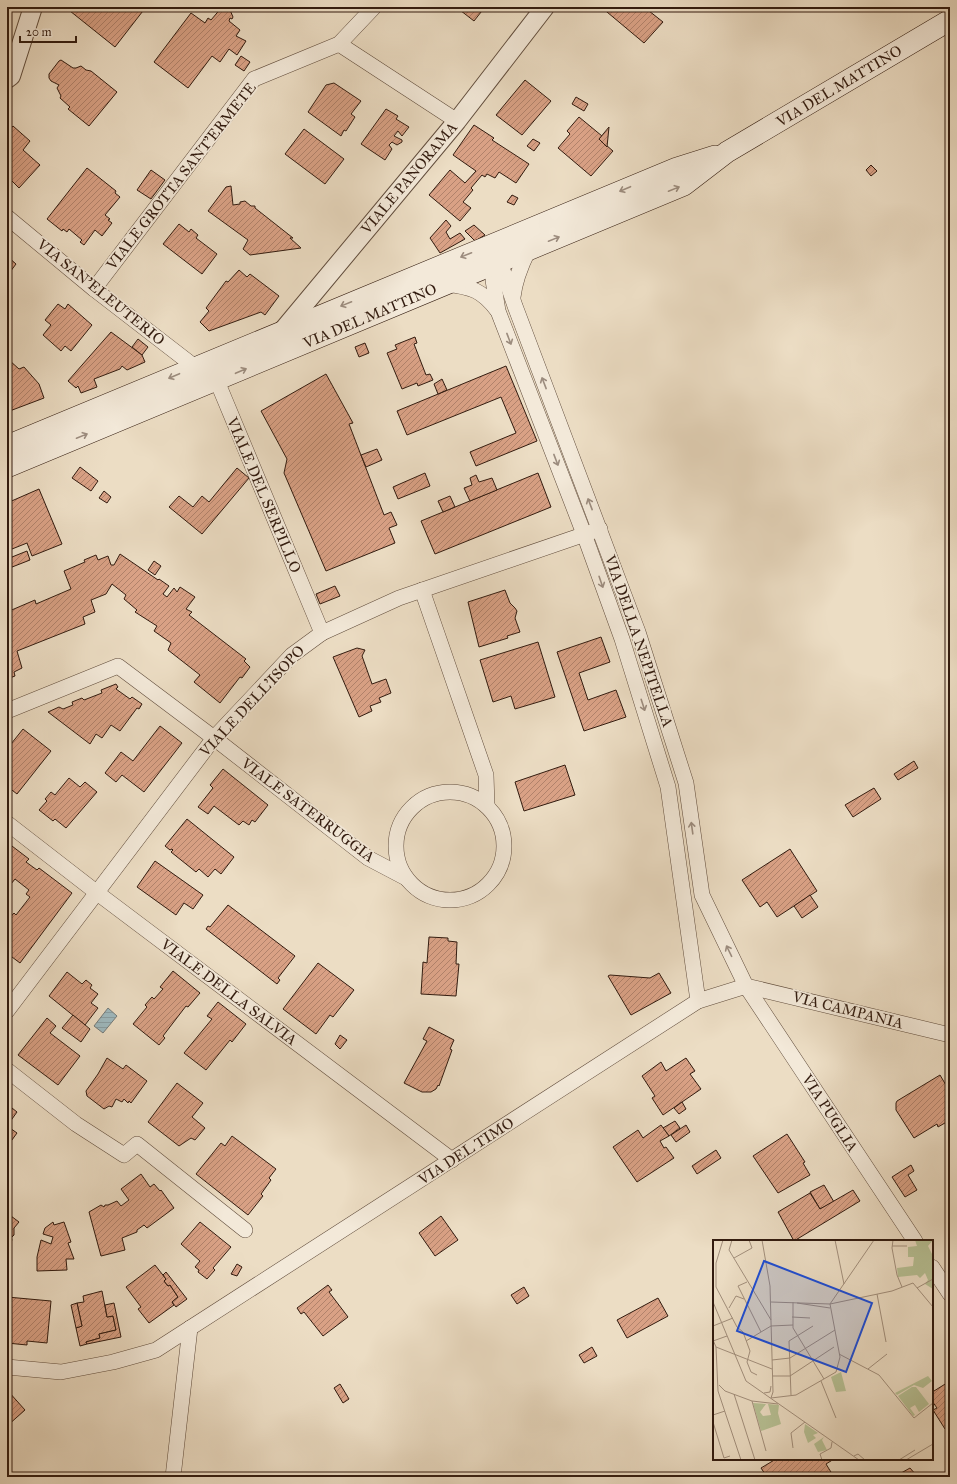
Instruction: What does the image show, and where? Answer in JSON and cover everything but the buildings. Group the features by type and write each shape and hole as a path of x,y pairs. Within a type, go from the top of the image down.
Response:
{"main road":[{"name":"VIA DEL MATTINO","path":"7,446 49,439 217,381 445,284 497,253 529,249 684,185 727,152 950,20"},
{"name":"VIA DEL MATTINO","path":"7,467 49,439 195,367 283,330 497,253 677,168 727,152"}],"street":[{"path":"7,79 11,76 33,7"},
{"name":"VIALE GROTTA SANT'ERMETE","path":"94,289 254,79 339,44 374,7"},
{"name":"VIALE PANORAMA","path":"283,330 456,121 545,7"},
{"path":"339,44 456,121"},
{"name":"VIA SAN'ELEUTERIO","path":"7,217 94,289 195,367"},
{"name":"VIA DELLA NEPITELLA","path":"513,300 514,285 529,249"},
{"name":"VIA DELLA NEPITELLA","path":"497,253 513,300 638,632 686,783 702,895 746,986"},
{"name":"VIA DELLA NEPITELLA","path":"497,253 493,280 498,311 584,534 622,639 668,787 698,1001"},
{"name":"VIA DELLA NEPITELLA","path":"445,284 463,286 477,291 488,298 498,311"},
{"path":"283,330 290,349"},
{"path":"195,367 217,381"},
{"name":"VIALE DEL SERPILLO","path":"217,381 322,633"},
{"name":"VIALE DELL'ISOPO","path":"7,1011 214,738 292,655 322,633 399,598 600,528"},
{"path":"422,590 486,775 487,806"},
{"name":"VIALE SATERRUGGIA","path":"7,712 118,666 214,738 368,858 406,878 419,891 435,899 454,900 471,896 486,887 498,873 504,856 504,837 498,820 487,806 472,796 455,792 437,793 421,800 408,812 399,827 396,845 398,862 406,878"},
{"name":"VIALE DELLA SALVIA","path":"7,823 96,892 452,1160"},
{"name":"VIA DEL TIMO","path":"7,1367 61,1372 113,1362 156,1350 698,1001 746,986"},
{"name":"VIA CAMPANIA","path":"746,986 950,1035"},
{"name":"VIA PUGLIA","path":"746,986 914,1240"},
{"path":"7,1070 76,1124 124,1155 137,1144 245,1230"},
{"path":"933,1268 950,1294"},
{"path":"174,1477 190,1328"}],"water":[{"path":"108,1008 117,1016 103,1033 94,1026"}]}
